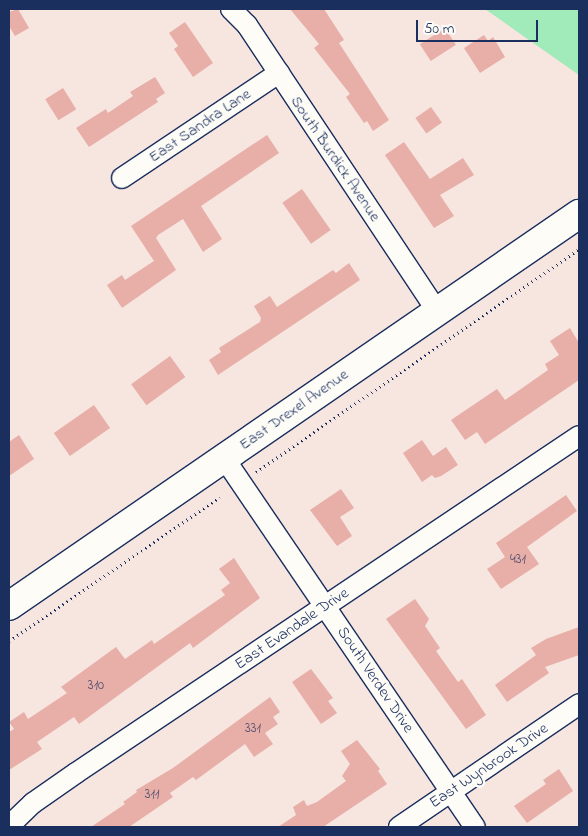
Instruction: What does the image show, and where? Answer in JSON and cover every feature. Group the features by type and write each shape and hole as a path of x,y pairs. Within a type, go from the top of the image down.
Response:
{"street":[{"name":"South Burdick Avenue","path":"231,9 247,25 437,311"},
{"name":"East Sandra Lane","path":"122,178 278,73"},
{"name":"East Drexel Avenue","path":"9,606 579,214"},
{"name":"East Evandale Drive","path":"9,826 33,803 579,436"},
{"name":"South Verdev Drive","path":"224,458 475,827"},
{"name":"East Wynbrook Drive","path":"399,827 579,704"}],"path":[{"path":"256,472 579,250"},
{"path":"9,641 220,497"}],"green space":[{"path":"485,9 579,9 579,75"}],"building":[{"path":"18,9 29,28 15,36 9,26 9,12"},
{"path":"290,9 324,9 344,40 339,43 389,120 373,131 367,121 364,123 346,97 350,94 314,48 319,44"},
{"path":"185,22 213,63 193,77 174,49 178,46 169,33"},
{"path":"445,28 456,45 431,61 420,44"},
{"path":"484,35 488,41 493,37 505,57 480,73 464,48"},
{"path":"155,77 165,93 156,99 158,102 89,147 76,128 106,109 108,113 133,96 130,92"},
{"path":"63,88 76,109 58,120 45,99"},
{"path":"431,107 442,123 426,133 415,118"},
{"path":"267,135 279,153 201,206 222,239 203,252 183,219 158,235 156,238 176,270 122,308 107,285 122,275 125,280 154,261 131,226"},
{"path":"404,142 430,179 463,158 474,175 440,195 454,216 434,228 385,155"},
{"path":"302,189 331,230 311,244 282,203"},
{"path":"349,263 360,280 218,375 209,360 221,352 219,348 260,322 261,318 254,306 270,296 277,307 333,270 336,273"},
{"path":"570,328 579,343 579,380 485,444 477,432 465,440 451,420 497,389 505,400 548,370 545,364 559,355 550,341"},
{"path":"170,356 185,377 146,405 131,384"},
{"path":"94,405 110,428 70,456 54,433"},
{"path":"19,435 34,459 9,476 9,442"},
{"path":"422,440 433,456 446,447 458,465 441,476 435,478 432,475 422,482 403,453"},
{"path":"341,489 354,508 340,517 352,536 337,546 310,510"},
{"path":"566,495 577,511 527,547 539,564 501,589 487,569 505,557 496,543"},
{"path":"234,558 260,598 193,648 190,643 79,724 74,717 37,742 42,749 9,770 9,732 14,729 9,722 24,712 28,719 67,693 61,687 116,647 125,659 152,640 154,644 225,595 221,590 230,583 219,569"},
{"path":"415,599 429,619 425,626 440,648 436,651 458,682 462,679 486,715 466,729 386,619"},
{"path":"579,627 579,655 545,667 549,673 507,702 495,685 536,655 531,648 546,639"},
{"path":"311,669 333,698 328,701 337,713 321,724 292,682"},
{"path":"270,697 280,712 273,717 278,724 265,733 273,744 254,757 245,744 196,780 193,777 170,793 173,797 129,827 91,827 125,804 123,802 137,792 136,790 173,768"},
{"path":"357,740 380,769 378,771 387,784 323,827 278,827 296,815 293,807 304,800 307,806 317,802 346,781 342,776 350,764 341,751"},
{"path":"559,769 573,791 527,823 514,806 546,784 543,780"}]}
